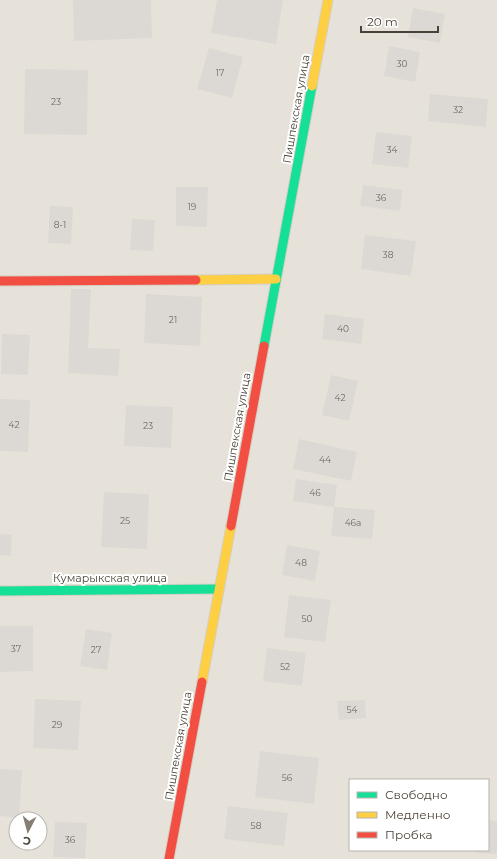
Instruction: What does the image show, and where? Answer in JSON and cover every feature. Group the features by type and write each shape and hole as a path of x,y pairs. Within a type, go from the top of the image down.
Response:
{"street":[{"name":"Пишпекская улица","path":"170,859 328,0"},
{"path":"0,281 276,279"},
{"name":"Кумарыкская улица","path":"0,591 219,589"}],"shaded area":[{"path":"0,0 497,0 497,859 0,859"}],"building":[{"path":"73,0 151,0 152,38 74,41"},
{"path":"217,0 283,0 276,44 211,33"},
{"path":"413,8 445,14 440,43 408,37"},
{"path":"389,46 420,52 415,82 384,76"},
{"path":"209,48 243,57 232,98 197,89"},
{"path":"25,69 88,70 87,135 24,134"},
{"path":"430,94 488,99 486,127 428,121"},
{"path":"376,132 412,136 408,168 372,164"},
{"path":"363,185 402,190 400,211 360,206"},
{"path":"176,187 208,187 207,227 176,226"},
{"path":"50,206 73,207 71,244 48,243"},
{"path":"132,219 155,220 153,251 130,250"},
{"path":"365,235 416,241 411,276 361,269"},
{"path":"71,289 91,289 88,348 120,349 118,376 68,373"},
{"path":"146,294 202,297 200,346 144,343"},
{"path":"325,314 364,319 361,344 322,339"},
{"path":"2,334 30,335 28,375 1,374"},
{"path":"331,375 358,381 349,421 322,415"},
{"path":"0,399 30,400 28,452 0,451"},
{"path":"126,405 173,407 171,448 124,446"},
{"path":"299,439 357,452 351,481 293,469"},
{"path":"296,479 337,485 334,507 293,501"},
{"path":"104,492 149,494 147,549 101,547"},
{"path":"334,507 375,510 372,539 331,536"},
{"path":"0,534 12,535 11,556 0,555"},
{"path":"287,545 320,551 315,581 282,575"},
{"path":"289,595 331,600 325,642 284,637"},
{"path":"0,626 33,626 33,671 0,672"},
{"path":"86,629 112,633 107,670 80,666"},
{"path":"267,648 306,653 302,686 263,681"},
{"path":"35,699 81,701 78,750 33,748"},
{"path":"365,700 366,718 339,720 337,701"},
{"path":"260,751 319,758 314,804 255,797"},
{"path":"0,769 22,770 19,811 8,811 8,817 0,816"},
{"path":"228,806 288,813 284,846 224,839"},
{"path":"489,820 497,821 497,854 475,853 475,851 489,851"},
{"path":"55,822 87,823 85,858 53,857"}],"traffic: fast":[{"path":"264,346 312,86"},
{"path":"0,591 219,589"}],"traffic: slow":[{"path":"312,86 328,0"},
{"path":"196,280 276,279"},
{"path":"202,682 231,526"}],"traffic: jam":[{"path":"0,281 196,280"},
{"path":"231,526 264,346"},
{"path":"169,859 202,682"}]}
